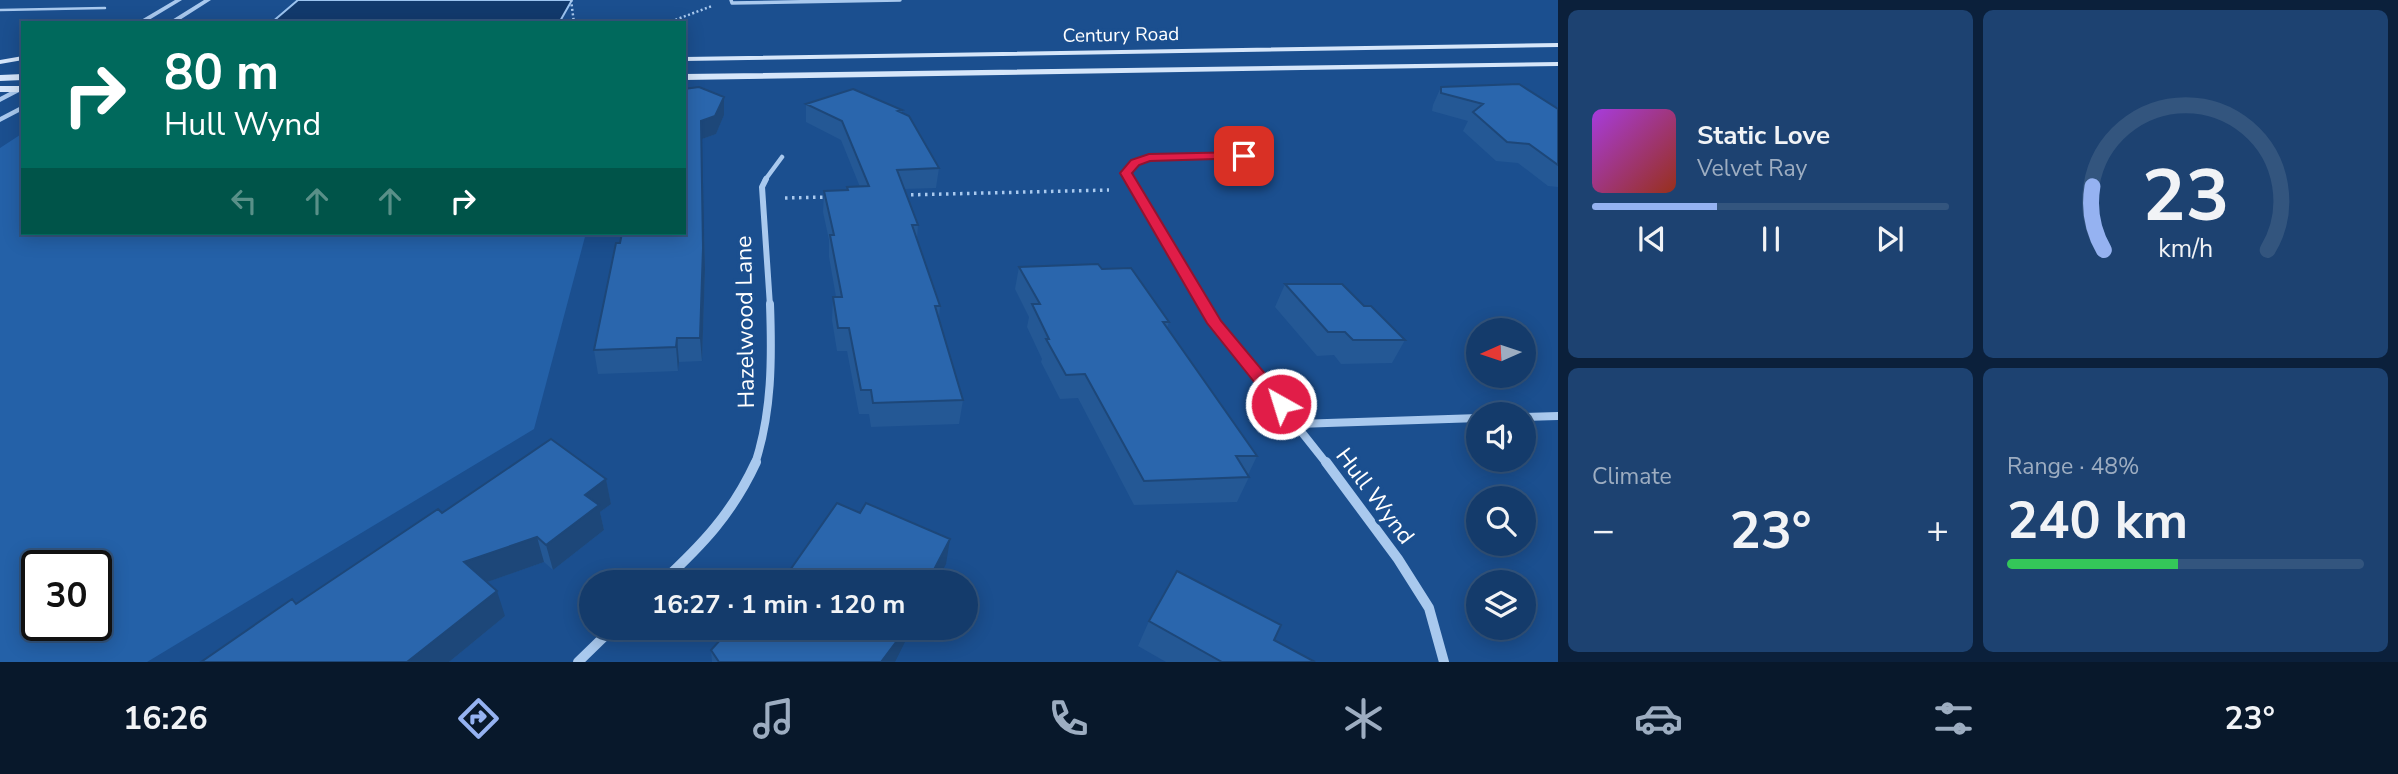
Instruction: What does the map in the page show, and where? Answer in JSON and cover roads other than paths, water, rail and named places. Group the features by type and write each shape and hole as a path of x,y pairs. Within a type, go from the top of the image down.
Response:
{"main road":[{"name":"Century Road","path":"686,58 1558,45"},
{"path":"0,62 21,58"},
{"name":"Century Road","path":"686,77 1558,64"},
{"path":"0,69 21,69"},
{"path":"0,78 21,77"},
{"path":"0,89 21,88"}],"street":[{"path":"142,21 179,0"},
{"path":"173,21 208,0"},
{"path":"732,1 900,0"},
{"path":"0,100 21,89"},
{"path":"0,120 21,108"},
{"name":"Hull Wynd","path":"1268,155 1149,157 1135,163 1126,173 1215,323 1297,424 1398,559 1429,608 1444,662"},
{"name":"Hazelwood Lane","path":"675,570 711,535 740,496 759,458 769,417 771,368 762,187 768,173 782,157"},
{"path":"1536,417 1558,416"},
{"path":"1297,424 1466,418"},
{"path":"578,662 601,640"}],"lane":[{"path":"0,10 105,8"}]}
